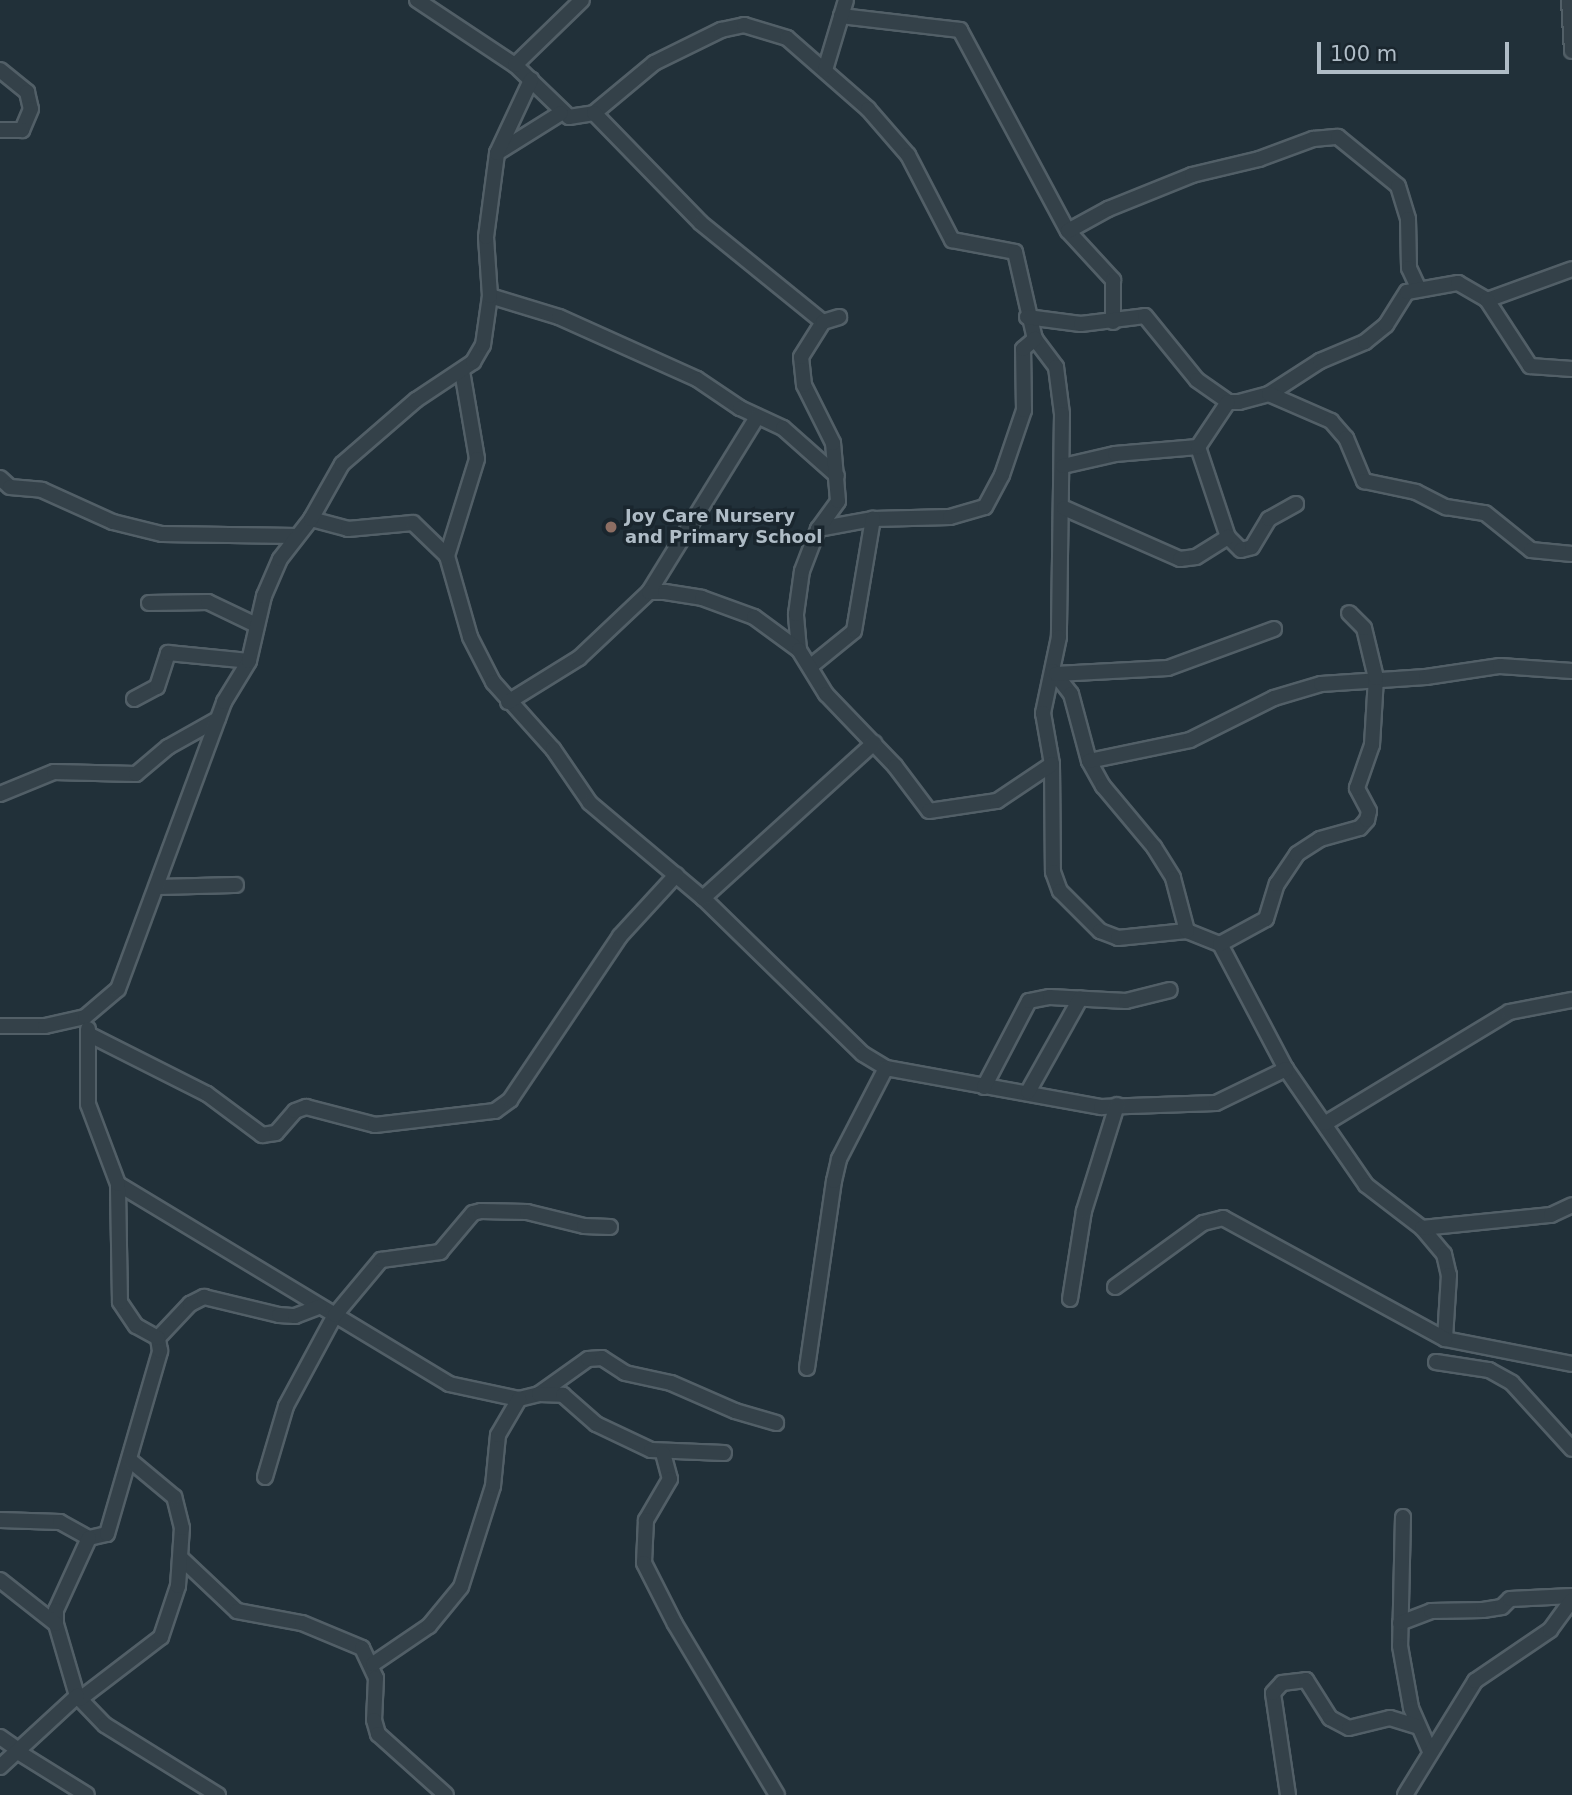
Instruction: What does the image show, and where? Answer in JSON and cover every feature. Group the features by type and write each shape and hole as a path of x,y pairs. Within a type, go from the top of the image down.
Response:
{"street":[{"path":"417,0 515,65 561,113 584,117 594,113 654,63 682,47 744,25 788,38 825,70 908,155 952,240 1015,252 1027,317 1035,339 1056,367 1063,466 1059,637 1054,673 1043,713 1052,764 1053,872 1070,905 1100,931 1118,938 1187,931 1220,944 1286,1069 1326,1123 1366,1185 1422,1228 1444,1254 1449,1275 1445,1339"},
{"path":"515,65 582,0"},
{"path":"825,70 846,0"},
{"path":"1569,0 1572,51"},
{"path":"841,16 960,30 1068,231 1113,280 1113,322"},
{"path":"0,70 27,92 31,109 22,130 0,130"},
{"path":"0,1026 44,1026 85,1017 118,989 128,973 218,719 249,661 272,574 296,536 312,519 329,482 357,449 416,400 462,371 483,345 491,296 485,237 497,153 531,80"},
{"path":"497,153 561,113"},
{"path":"594,113 701,223 823,322"},
{"path":"1068,231 1108,209 1192,175 1259,159 1313,139 1338,137 1398,186 1409,219 1409,268 1418,287"},
{"path":"1488,300 1572,269"},
{"path":"1198,447 1228,402 1269,394 1320,361 1364,342 1386,324 1408,292 1418,287 1458,283 1488,300 1530,366 1572,369"},
{"path":"491,296 559,317 697,379 757,417 783,428 837,476"},
{"path":"1027,317 1081,324 1145,316 1153,321 1198,380 1228,402"},
{"path":"799,650 796,597 818,529 837,508 837,476 830,434 804,385 802,369 805,345 823,322 839,317"},
{"path":"818,529 873,519 950,517 990,502 1024,410 1023,349 1035,339"},
{"path":"447,556 477,459 462,371"},
{"path":"1269,394 1331,421 1346,438 1364,481 1416,492 1446,507 1485,513 1531,550 1572,554"},
{"path":"508,702 579,658 649,593 757,417"},
{"path":"1063,466 1115,454 1198,447"},
{"path":"1198,447 1228,537 1246,550 1269,519 1296,504"},
{"path":"0,478 10,487 42,490 113,522 162,534 296,536"},
{"path":"1064,508 1180,559 1196,557 1228,537"},
{"path":"312,519 348,529 413,523 447,556 470,636 508,702 553,750 590,803 703,898 843,1038 886,1068 1101,1107 1216,1103 1286,1069"},
{"path":"811,666 848,640 854,631 873,519"},
{"path":"649,593 702,598 730,607 754,617 799,650 826,694 874,743 929,811 997,801 1052,764"},
{"path":"149,603 208,602 257,625"},
{"path":"1220,944 1266,919 1277,884 1297,854 1320,839 1360,828 1367,820 1369,811 1357,788 1372,745 1377,678 1364,628 1349,613"},
{"path":"1054,673 1168,668 1274,629"},
{"path":"134,699 157,687 167,653 249,661"},
{"path":"1090,761 1190,740 1295,690 1377,678 1426,677 1500,666 1572,671"},
{"path":"1054,673 1074,703 1090,761 1102,786 1154,847 1173,878 1187,931"},
{"path":"0,794 54,772 136,774 167,747 218,719"},
{"path":"703,898 874,743"},
{"path":"90,1035 207,1094 262,1135 276,1133 295,1111 306,1107 375,1125 495,1111 510,1100 620,936 676,875"},
{"path":"157,887 236,885"},
{"path":"984,1087 1029,1000 1126,1001 1170,990"},
{"path":"1028,1092 1080,999"},
{"path":"1326,1123 1509,1012 1572,1000"},
{"path":"85,1017 90,1035 88,1104 118,1184 120,1302 136,1326 158,1338"},
{"path":"807,1368 839,1159 886,1068"},
{"path":"1070,1299 1084,1211 1117,1105"},
{"path":"118,1184 449,1384 519,1399 538,1394 563,1395 596,1424 663,1453 724,1453"},
{"path":"1422,1228 1551,1215 1572,1205"},
{"path":"265,1477 286,1406 335,1315 380,1260 440,1252 473,1213 527,1212 584,1226 610,1227"},
{"path":"1115,1287 1202,1223 1223,1217 1445,1339 1572,1364"},
{"path":"158,1338 204,1297 279,1315 295,1316 319,1307"},
{"path":"0,1520 60,1522 89,1538 107,1534 131,1461 160,1351 158,1338"},
{"path":"538,1394 588,1359 602,1358 625,1373 671,1382 735,1411 776,1423"},
{"path":"1436,1362 1489,1370 1512,1383 1572,1449"},
{"path":"373,1664 429,1626 461,1587 493,1486 498,1435 519,1399"},
{"path":"663,1453 670,1479 646,1520 645,1563 675,1624 777,1795"},
{"path":"0,1767 78,1697 160,1637 178,1586 182,1528 174,1497 131,1461"},
{"path":"1403,1517 1400,1623 1404,1678 1418,1726 1429,1749"},
{"path":"89,1538 63,1591 56,1624 78,1697 105,1725 218,1795"},
{"path":"181,1558 237,1611 302,1623 338,1635 362,1648 373,1664 378,1734 446,1795"},
{"path":"0,1580 56,1624"},
{"path":"1400,1623 1431,1611 1493,1609 1515,1598 1572,1598"},
{"path":"1405,1795 1429,1749 1475,1681 1550,1630 1572,1598"},
{"path":"1288,1795 1273,1693 1282,1683 1306,1680 1330,1718 1349,1728 1390,1718 1418,1726"},
{"path":"0,1737 87,1795"}],"place":[{"name":"Joy Care Nursery and Primary School","path":"611,527"}]}
